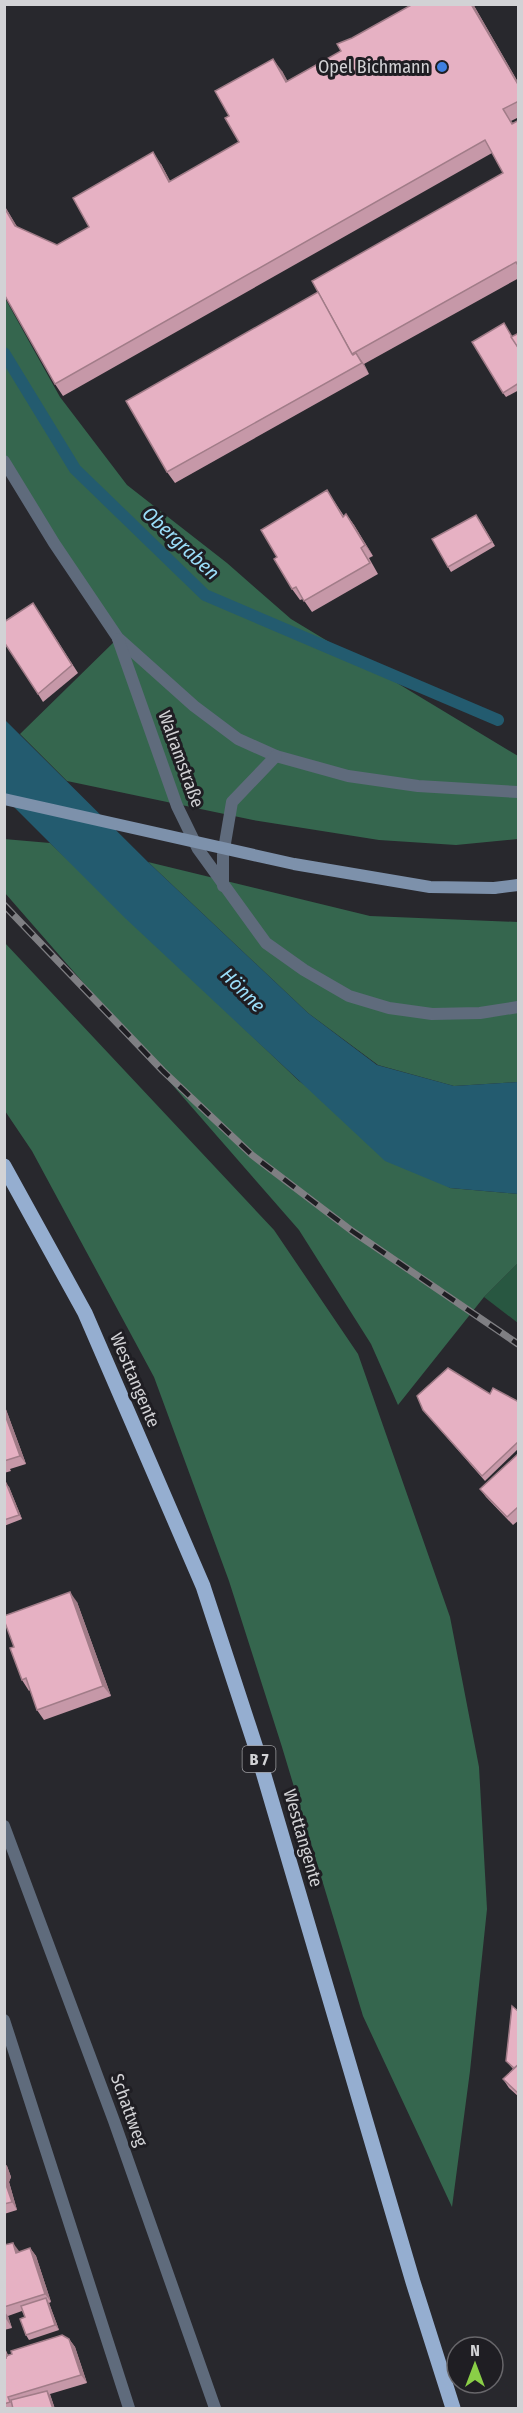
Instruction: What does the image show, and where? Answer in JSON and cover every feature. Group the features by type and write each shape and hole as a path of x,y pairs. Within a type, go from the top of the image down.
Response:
{"main road":[{"name":"Westtangente","path":"4,1166 85,1313 204,1586 256,1748 453,2409"}],"street":[{"name":"Walramstraße","path":"4,461 54,543 118,638 194,706 238,739 276,756 348,776 418,786 519,792"},
{"name":"Walramstraße","path":"118,638 177,806 198,849 266,943 303,970 349,996 389,1008 432,1014 480,1013 519,1007"},
{"name":"Walramstraße","path":"223,886 223,855 232,802 276,756"},
{"path":"4,799 294,864 430,887 494,888 519,885"},
{"name":"Schattweg","path":"4,1826 114,2121 215,2409"},
{"path":"4,2020 129,2409"}],"green space":[{"path":"6,300 60,397 127,485 227,563 291,619 518,756 518,839 456,845 379,840 253,820 67,781 20,734 118,638 5,460"},
{"path":"4,839 50,843 299,1081 450,1188 518,1194 518,1263 484,1297 398,1405 371,1344 299,1230 5,893"},
{"path":"148,862 370,916 518,922 518,1082 454,1086 378,1065 308,1013"},
{"path":"5,943 274,1230 358,1354 450,1617 479,1767 487,1909 470,2071 452,2207 363,2016 229,1581 154,1377 32,1151 5,1111"},
{"path":"518,1263 518,1323 484,1297"}],"water":[{"name":"Hönne","path":"4,719 148,862 308,1013 377,1065 454,1086 518,1082 518,1194 450,1188 385,1161 125,918 5,798"}],"building":[{"path":"413,4 471,4 519,86 519,101 503,109 512,124 519,120 519,267 516,262 352,354 312,281 503,173 485,140 55,384 4,294 4,207 15,226 57,245 89,227 73,198 153,152 169,182 239,142 225,118 229,116 215,91 273,59 286,82 341,51 337,44"},
{"path":"318,292 352,354 356,353 362,363 167,472 126,401"},
{"path":"504,323 519,349 519,383 503,393 472,342"},
{"path":"519,333 519,349 511,337"},
{"path":"327,490 343,517 346,514 365,545 361,548 370,563 304,601 296,587 292,589 274,559 277,557 261,530"},
{"path":"476,515 492,542 448,567 432,539"},
{"path":"33,603 72,665 38,694 4,642 4,622"},
{"path":"448,1368 490,1394 493,1388 519,1402 519,1441 482,1476 423,1410 417,1396"},
{"path":"4,1412 20,1456 4,1461"},
{"path":"519,1453 519,1509 517,1508 507,1517 480,1489"},
{"path":"4,1483 6,1483 19,1515 4,1520"},
{"path":"70,1592 103,1686 37,1710 26,1678 22,1680 10,1648 14,1647 4,1616"},
{"path":"512,2006 519,2012 519,2064 514,2068 506,2061"},
{"path":"519,2064 519,2094 503,2079"},
{"path":"4,2179 12,2202 4,2204"},
{"path":"13,2243 16,2253 30,2248 45,2294 4,2307 4,2245"},
{"path":"46,2298 55,2325 26,2335 20,2319 25,2317 21,2306"},
{"path":"62,2335 69,2339 81,2375 8,2397 10,2402 4,2404 4,2359 6,2356 12,2354 11,2351"},
{"path":"47,2391 53,2409 13,2409 11,2400"}],"waterway":[{"name":"Obergraben","path":"4,353 75,469 205,595 498,720"}],"railway":[{"path":"4,905 163,1071 252,1155 352,1231 518,1344"}],"place":[{"name":"Opel Bichmann","path":"442,67"}]}
